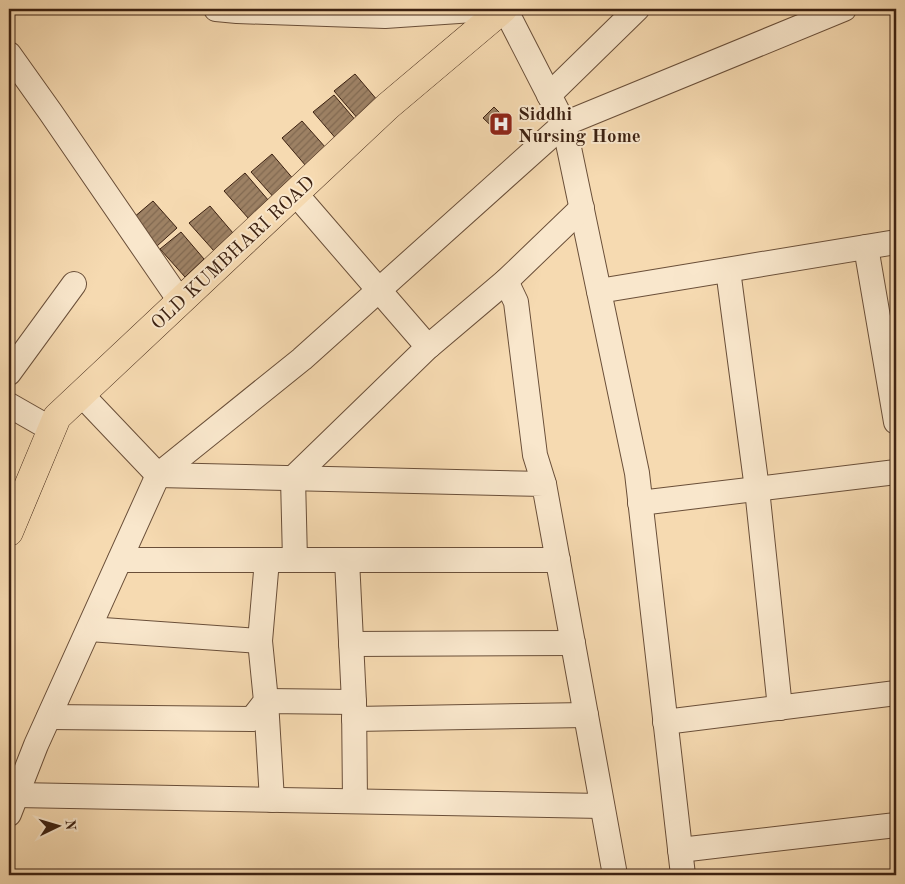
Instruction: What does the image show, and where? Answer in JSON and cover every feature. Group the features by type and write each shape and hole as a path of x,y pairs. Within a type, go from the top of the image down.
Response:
{"main road":[{"name":"OLD KUMBHARI ROAD","path":"9,532 57,417 388,106 504,9"}],"street":[{"path":"216,9 385,16 488,9"},
{"path":"504,9 564,124 637,473 683,875"},
{"path":"549,95 637,9"},
{"path":"602,806 272,800 13,805 49,717 158,475 302,359 564,124 844,9"},
{"path":"9,54 180,301"},
{"path":"295,193 428,347"},
{"path":"295,560 293,478 428,347 506,281 582,208"},
{"path":"599,291 896,242"},
{"path":"866,247 896,422"},
{"path":"728,270 757,489 780,708"},
{"path":"506,281 516,302 535,456 544,484 615,875"},
{"path":"9,373 74,284"},
{"path":"81,394 158,475 544,484"},
{"path":"9,404 51,430"},
{"path":"640,504 896,472"},
{"path":"120,560 558,560"},
{"path":"267,560 260,641 272,800"},
{"path":"347,560 354,711 355,801"},
{"path":"89,629 260,641"},
{"path":"351,644 573,643"},
{"path":"665,722 896,693"},
{"path":"49,717 252,719 266,701"},
{"path":"266,701 354,711 586,714"},
{"path":"680,850 896,824"}],"building":[{"path":"355,74 378,101 359,120 334,91"},
{"path":"334,95 357,122 338,141 313,112"},
{"path":"494,107 512,125 502,136 483,118"},
{"path":"302,121 326,148 306,166 282,138"},
{"path":"272,154 295,181 276,200 251,172"},
{"path":"245,173 269,201 249,219 224,191"},
{"path":"153,201 177,228 157,246 133,218"},
{"path":"210,206 233,233 214,251 189,223"},
{"path":"181,232 204,259 185,277 160,249"}],"place":[{"name":"Siddhi Nursing Home","path":"501,124"}]}
